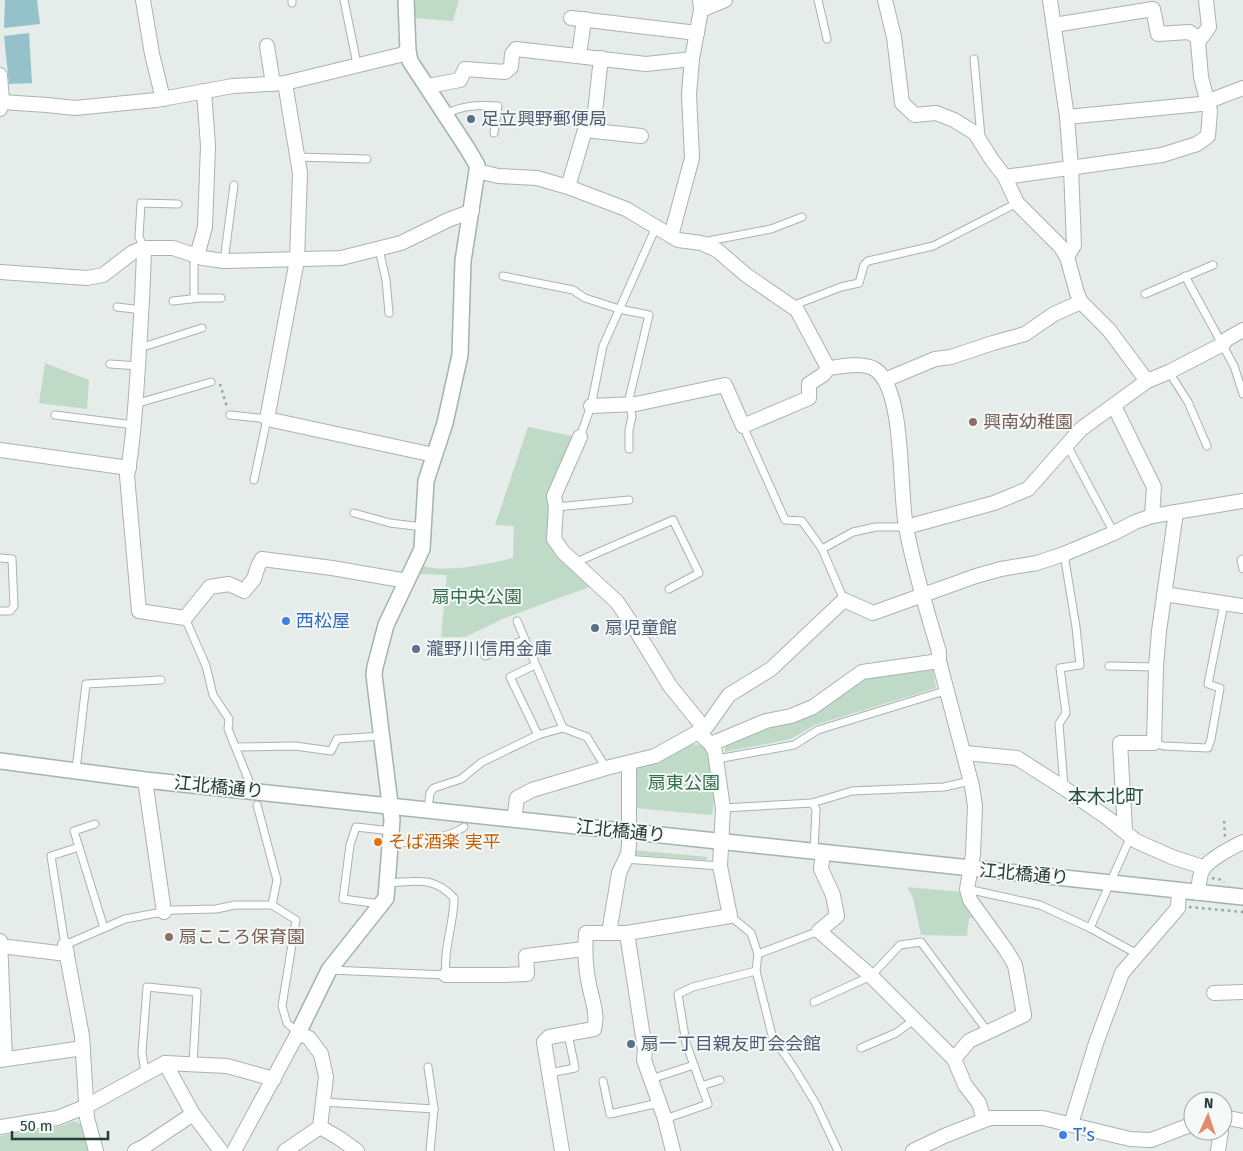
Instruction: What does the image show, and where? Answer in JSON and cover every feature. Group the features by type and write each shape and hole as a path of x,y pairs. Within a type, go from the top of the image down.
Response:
{"main road":[{"path":"298,1034 329,970 386,898 392,806 374,675 375,667 386,625 422,549 426,481 449,408 460,355 463,262 478,171 477,165 446,114 410,61 406,0"},
{"name":"江北橋通り","path":"0,761 145,780 255,798 428,809 629,833 1110,883 1178,898 1198,892 1243,897"}],"street":[{"path":"143,0 152,54 163,98"},
{"path":"671,236 692,158 689,94 692,59 701,5 725,0"},
{"path":"885,0 894,37 902,103 914,115 936,113 954,120 975,133 1005,177 1017,203 1060,246 1067,257 1081,302 1109,330 1147,381"},
{"path":"1050,0 1059,74 1067,117 1071,168 1074,245 1067,257"},
{"path":"1005,177 1162,155 1197,144 1208,136 1210,111 1198,59 1198,42 1209,27 1206,0"},
{"path":"1054,25 1153,10 1158,34 1189,32 1200,39"},
{"path":"580,56 577,19 697,33"},
{"path":"267,46 279,83 300,173 297,260 267,419 434,455"},
{"path":"428,86 460,80 465,69 505,72 511,67 512,54 516,49 646,64 692,59"},
{"path":"0,75 1,106 47,105 75,108 163,98 233,86 279,83 400,55 408,51"},
{"path":"593,130 601,58"},
{"path":"1067,117 1201,104 1243,88"},
{"path":"197,256 205,227 208,146 204,91"},
{"path":"568,187 585,130 641,136"},
{"path":"478,171 498,176 537,178 568,187 626,209 678,240 701,243 718,250 746,275 797,310 828,368"},
{"path":"0,272 87,278 103,275 133,252 144,248 173,248 197,256 224,261 341,258 401,243 448,220 472,211"},
{"path":"144,248 136,404 127,476 139,611 185,618 210,587 229,584 244,591 254,579 262,559 332,568 407,581"},
{"path":"886,380 935,359 951,357 993,342 1025,334 1054,314 1081,302"},
{"path":"906,526 994,503 1028,489 1081,430 1147,381 1169,372 1222,344 1243,330"},
{"path":"828,368 868,366 877,370 886,380 899,428 902,495 906,526 922,596 939,652 939,661 964,752 975,806 973,854 968,889 970,900 1006,950 1015,966 1024,1015 969,1041 954,1059"},
{"path":"591,406 630,404 725,385 743,426 809,398 809,384 824,374 828,368"},
{"path":"1114,406 1154,488 1152,516"},
{"path":"562,1151 544,1042 549,1037 594,1029 596,1022 584,949 586,933 627,934 730,916 720,866 723,808 716,752 704,738 700,723 670,686 617,602 562,552 554,539 556,507 554,496 580,436"},
{"path":"0,450 129,468"},
{"path":"514,820 517,798 532,790 655,756 702,730 707,726 729,695 771,669 844,600 874,613 976,576 1001,569 1037,563 1064,554 1152,516 1243,501"},
{"path":"1128,833 1120,743 1154,744 1156,667 1176,512"},
{"path":"1164,594 1243,606"},
{"path":"711,744 766,721 791,716 813,707 862,672 939,661"},
{"path":"964,752 1017,758 1064,788 1128,833 1136,841 1172,858 1204,867"},
{"path":"609,933 619,874 629,845 629,763"},
{"path":"145,780 164,912"},
{"path":"1198,892 1201,872 1204,867 1221,854 1243,842"},
{"path":"818,852 821,869 833,895 837,916 819,931 871,976 954,1059 965,1085 979,1103 984,1120"},
{"path":"1072,1124 1096,1043 1122,973 1178,908 1178,898"},
{"path":"627,934 645,1050 644,1060 666,1119 673,1151"},
{"path":"83,1048 2,1059 0,944 66,949 82,1036 83,1048 85,1107 96,1151"},
{"path":"446,975 505,976 527,974 526,956 584,949"},
{"path":"1214,992 1243,992"},
{"path":"234,1151 298,1034 309,1038 321,1054 326,1076 320,1127 285,1151"},
{"path":"0,1127 57,1118 85,1107 165,1063 227,1066 274,1079"},
{"path":"165,1063 192,1114 221,1151"},
{"path":"143,1149 192,1114"},
{"path":"914,1151 990,1118 1044,1118 1130,1139 1150,1146 1183,1129"},
{"path":"320,1127 357,1151"}],"lane":[{"path":"344,0 357,64"},
{"path":"818,0 827,39"},
{"path":"974,59 981,143"},
{"path":"446,114 458,108 477,104 498,106 494,133"},
{"path":"296,157 367,159"},
{"path":"224,261 234,185"},
{"path":"144,248 139,237 141,203 178,204"},
{"path":"791,306 841,287 859,284 864,265 868,260 933,246 1017,203"},
{"path":"701,243 771,229 802,217"},
{"path":"580,436 591,406 603,346 656,227"},
{"path":"379,248 386,280 389,313"},
{"path":"194,298 194,263 197,256"},
{"path":"1145,294 1213,265"},
{"path":"503,276 573,290 585,298 619,309 649,315 629,399 632,417 629,430 629,449"},
{"path":"1185,276 1234,366 1243,394"},
{"path":"173,301 194,298 221,298"},
{"path":"117,307 142,310"},
{"path":"140,348 202,328"},
{"path":"110,364 138,366"},
{"path":"1169,372 1188,402 1207,446"},
{"path":"136,404 211,382"},
{"path":"230,414 267,419 254,480"},
{"path":"55,415 134,425"},
{"path":"743,426 765,479 785,520 802,521 822,549 844,600"},
{"path":"1067,444 1114,533"},
{"path":"556,507 629,500"},
{"path":"354,513 390,523 423,527"},
{"path":"574,563 673,520 699,573 669,589"},
{"path":"822,549 853,532 876,527 906,526"},
{"path":"1064,554 1080,665 1060,668 1066,713 1059,724 1064,788"},
{"path":"0,558 12,559 14,606 10,611 0,611"},
{"path":"1243,559 1243,569"},
{"path":"1154,744 1208,748 1220,688 1208,684 1224,604"},
{"path":"185,618 206,666 213,695 229,719 228,729 255,798 277,880 272,906"},
{"path":"517,621 563,728"},
{"path":"485,656 524,640"},
{"path":"535,665 510,678 538,735"},
{"path":"1109,666 1156,667"},
{"path":"76,770 86,684 160,680"},
{"path":"717,758 794,745 818,730 948,690"},
{"path":"428,809 430,793 434,788 462,779 482,762 538,735 563,728 587,737 606,768"},
{"path":"236,746 295,746 331,751 337,739 382,736"},
{"path":"723,808 812,803 852,791 944,787 970,781"},
{"path":"812,803 816,809 818,852"},
{"path":"95,824 74,831 104,928"},
{"path":"382,905 343,899 350,845 356,828 413,842 457,832 464,827"},
{"path":"1090,928 1110,883 1128,833"},
{"path":"79,847 51,856 66,949 125,919 164,912 216,909 235,905 272,906 296,920 282,1006 287,1023 298,1034"},
{"path":"625,859 720,866"},
{"path":"329,970 446,975 444,960 454,913 454,898 429,881 387,883"},
{"path":"968,889 1040,905 1090,928 1139,955"},
{"path":"730,916 751,933 758,954 756,971 774,1043 784,1053 816,1104 838,1151"},
{"path":"758,954 819,931"},
{"path":"814,1002 871,976 900,945 920,942 988,1032"},
{"path":"666,1119 708,1104 686,1042 678,994 693,987 756,971"},
{"path":"145,1074 142,1052 147,987 197,992 193,1064"},
{"path":"861,1048 896,1033 915,1019"},
{"path":"550,1073 575,1068 568,1034"},
{"path":"651,1079 694,1065"},
{"path":"428,1067 434,1109 430,1151"},
{"path":"701,1086 720,1080"},
{"path":"604,1081 610,1114 659,1102"},
{"path":"323,1102 434,1109"}],"path":[{"path":"211,382 219,379 228,414 230,414"},
{"path":"1178,898 1243,912"}],"green space":[{"path":"413,0 459,0 453,21 414,18"},
{"path":"45,363 89,380 87,409 39,403"},
{"name":"扇中央公園","path":"528,427 577,437 550,540 592,586 507,617 465,637 441,637 447,575 419,574 423,566 444,569 456,568 513,558 514,526 495,525"},
{"path":"933,670 936,688 815,725 791,739 725,752 725,744 766,728 797,721 817,711 864,679"},
{"name":"扇東公園","path":"690,744 700,745 710,752 714,791 712,815 634,808 635,768 656,763"},
{"path":"633,850 708,857 706,860 635,855"},
{"path":"907,887 962,892 977,918 969,918 967,936 921,935 913,898"},
{"path":"74,1121 81,1124 89,1151 0,1151 0,1136 61,1126"}],"water":[{"path":"5,0 37,0 40,24 4,28"},
{"path":"29,33 32,83 9,84 4,36"}],"place":[{"name":"足立興野郵便局","path":"471,119"},
{"name":"興南幼稚園","path":"973,422"},
{"name":"西松屋","path":"286,621"},
{"name":"扇児童館","path":"595,628"},
{"name":"瀧野川信用金庫","path":"416,649"},
{"name":"そば酒楽 実平","path":"378,842"},
{"name":"扇こころ保育園","path":"169,937"},
{"name":"扇一丁目親友町会会館","path":"631,1044"},
{"name":"T’s","path":"1063,1135"}],"district":[{"name":"本木北町","path":"1106,796"}]}
